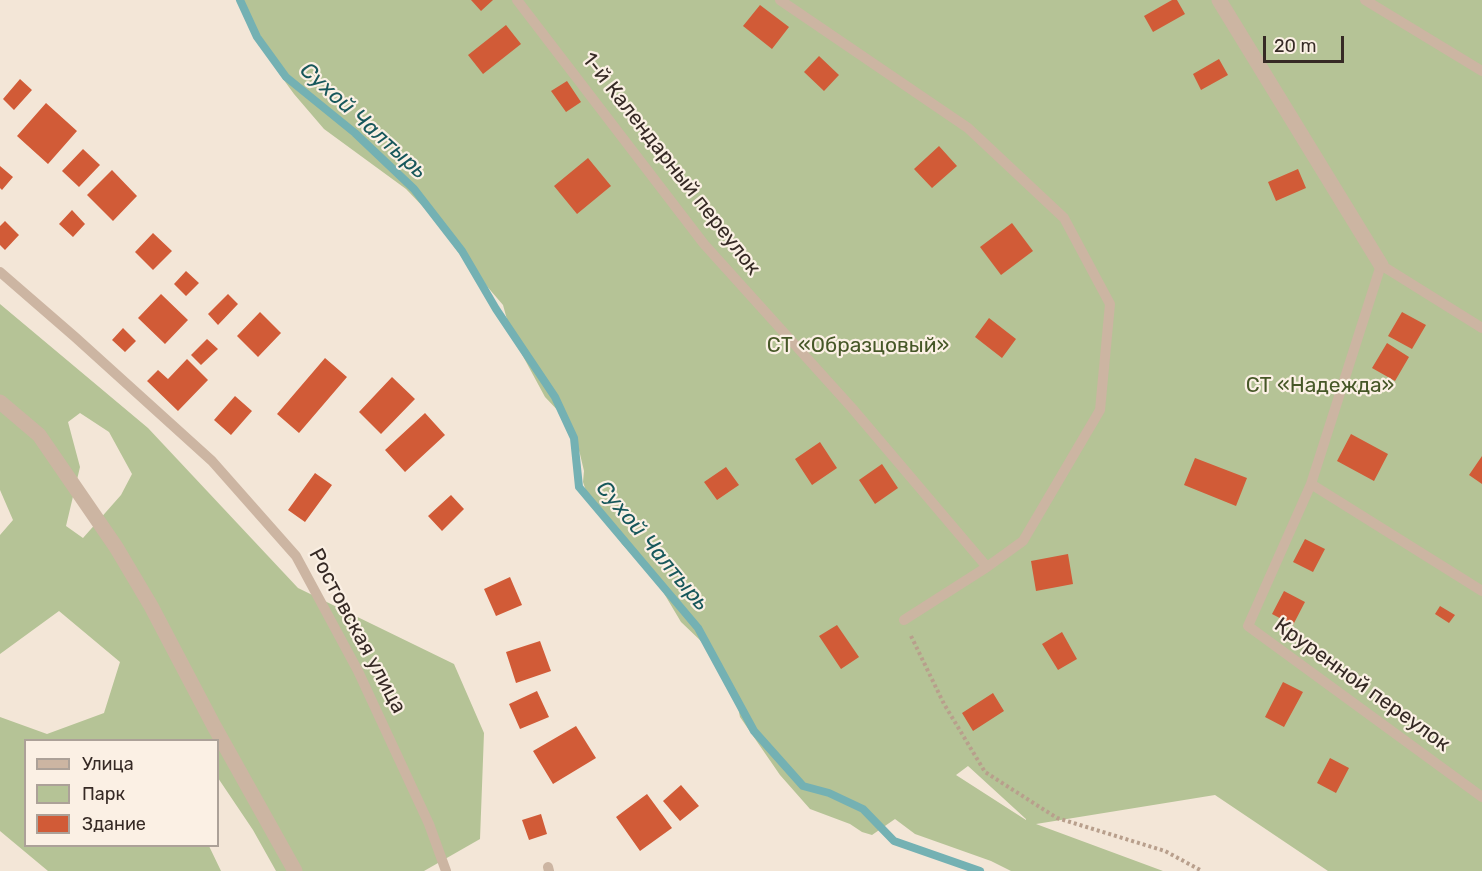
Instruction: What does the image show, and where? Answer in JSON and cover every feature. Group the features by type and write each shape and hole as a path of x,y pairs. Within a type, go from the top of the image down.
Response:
{"street":[{"path":"1219,0 1381,265"},
{"path":"0,402 39,435 116,547 151,606 214,726 295,871"}],"lane":[{"name":"1-й Календарный переулок","path":"517,0 704,244 852,408 987,567"},
{"path":"780,0 968,128 1064,218 1110,304 1100,410 1023,541 904,620"},
{"path":"1365,0 1482,71"},
{"path":"1482,328 1381,265 1311,484 1482,591"},
{"name":"Ростовская улица","path":"0,272 212,461 296,556 358,671 429,824 446,871"},
{"name":"Круренной переулок","path":"1311,484 1248,626 1482,797"}],"path":[{"path":"904,620 944,704 985,772 1057,818 1165,851 1202,871"}],"green space":[{"name":"СТ «Образцовый»","path":"240,0 1482,0 1482,871 1328,871 1215,795 1036,824 1163,871 1011,871 991,861 915,834 895,819 872,835 810,809 780,775 740,717 736,698 703,643 681,622 656,580 622,544 586,491 583,482 584,471 574,435 563,416 545,397 511,334 503,305 461,256 432,216 406,189 324,129 278,72 267,55","holes":["968,766 1026,820 956,775"]},
{"path":"0,304 148,428 298,588 454,664 484,733 480,839 424,871 276,871 253,830 219,779 219,739 24,739 24,847 209,847 221,871 48,871 0,831 0,717 47,734 104,713 120,662 59,611 0,654 0,535 13,520 0,490","holes":["80,413 109,432 132,474 121,495 83,538 66,526 80,467 68,422"]}],"building":[{"path":"471,0 493,0 481,11"},
{"path":"1172,0 1177,0 1185,14 1153,32 1144,16"},
{"path":"760,5 789,27 772,49 743,26"},
{"path":"506,25 521,44 483,74 468,55"},
{"path":"819,56 839,75 824,91 804,72"},
{"path":"1219,59 1228,75 1201,90 1193,74"},
{"path":"20,79 32,90 14,110 3,99"},
{"path":"567,81 581,102 566,112 551,91"},
{"path":"46,103 77,131 48,164 17,136"},
{"path":"939,146 957,166 932,188 914,169"},
{"path":"83,149 100,165 79,187 62,171"},
{"path":"588,158 611,186 577,214 554,186"},
{"path":"0,166 13,177 2,190 0,188"},
{"path":"1298,169 1306,188 1276,201 1268,182"},
{"path":"112,170 137,196 113,221 87,195"},
{"path":"72,210 85,224 73,237 59,224"},
{"path":"5,221 19,235 5,250 0,245 0,226"},
{"path":"1012,223 1033,251 1001,275 980,247"},
{"path":"153,233 172,251 153,270 135,252"},
{"path":"186,271 199,283 186,296 174,284"},
{"path":"161,294 188,320 165,344 138,318"},
{"path":"228,294 238,304 218,325 208,314"},
{"path":"260,312 281,333 258,357 237,336"},
{"path":"1402,312 1426,325 1412,349 1388,336"},
{"path":"989,318 1016,339 1002,358 975,337"},
{"path":"123,328 136,341 125,352 112,340"},
{"path":"207,339 218,349 201,365 191,355"},
{"path":"1387,343 1409,357 1395,381 1372,368"},
{"path":"325,358 347,377 299,433 277,414"},
{"path":"187,359 208,380 178,411 147,381 158,370 168,379"},
{"path":"392,377 415,399 381,434 359,412"},
{"path":"235,396 252,411 231,435 214,420"},
{"path":"425,413 445,435 405,472 385,450"},
{"path":"1351,434 1388,454 1374,481 1337,461"},
{"path":"820,442 837,468 812,485 795,459"},
{"path":"1482,456 1482,484 1469,475"},
{"path":"1195,458 1247,478 1236,506 1184,485"},
{"path":"882,464 898,488 875,504 859,480"},
{"path":"726,467 739,485 717,500 704,482"},
{"path":"315,473 332,485 305,522 288,510"},
{"path":"451,495 464,509 442,531 428,516"},
{"path":"1305,539 1325,549 1313,572 1293,562"},
{"path":"1068,554 1073,584 1036,591 1031,561"},
{"path":"510,577 522,605 496,616 484,589"},
{"path":"1284,591 1305,602 1293,625 1272,614"},
{"path":"1440,606 1455,615 1449,623 1435,614"},
{"path":"837,625 859,657 841,669 819,636"},
{"path":"1062,632 1077,659 1058,670 1042,644"},
{"path":"540,641 551,671 516,683 506,652"},
{"path":"1283,682 1303,692 1284,727 1265,717"},
{"path":"537,691 549,717 520,729 509,704"},
{"path":"993,693 1004,711 973,731 962,713"},
{"path":"576,726 596,758 553,784 533,751"},
{"path":"1330,758 1349,768 1336,793 1317,783"},
{"path":"681,785 699,806 680,821 663,801"},
{"path":"647,794 672,828 640,851 616,817"},
{"path":"541,814 547,834 529,840 522,820"}],"waterway":[{"name":"Сухой Чалтырь","path":"240,0 257,37 286,77 355,133 414,189 462,251 496,309 555,397 574,438 579,487 698,628 754,731 803,786 829,793 863,809 894,841 980,871"}],"park label":[{"name":"СТ «Надежда»","path":"1320,386"}]}
